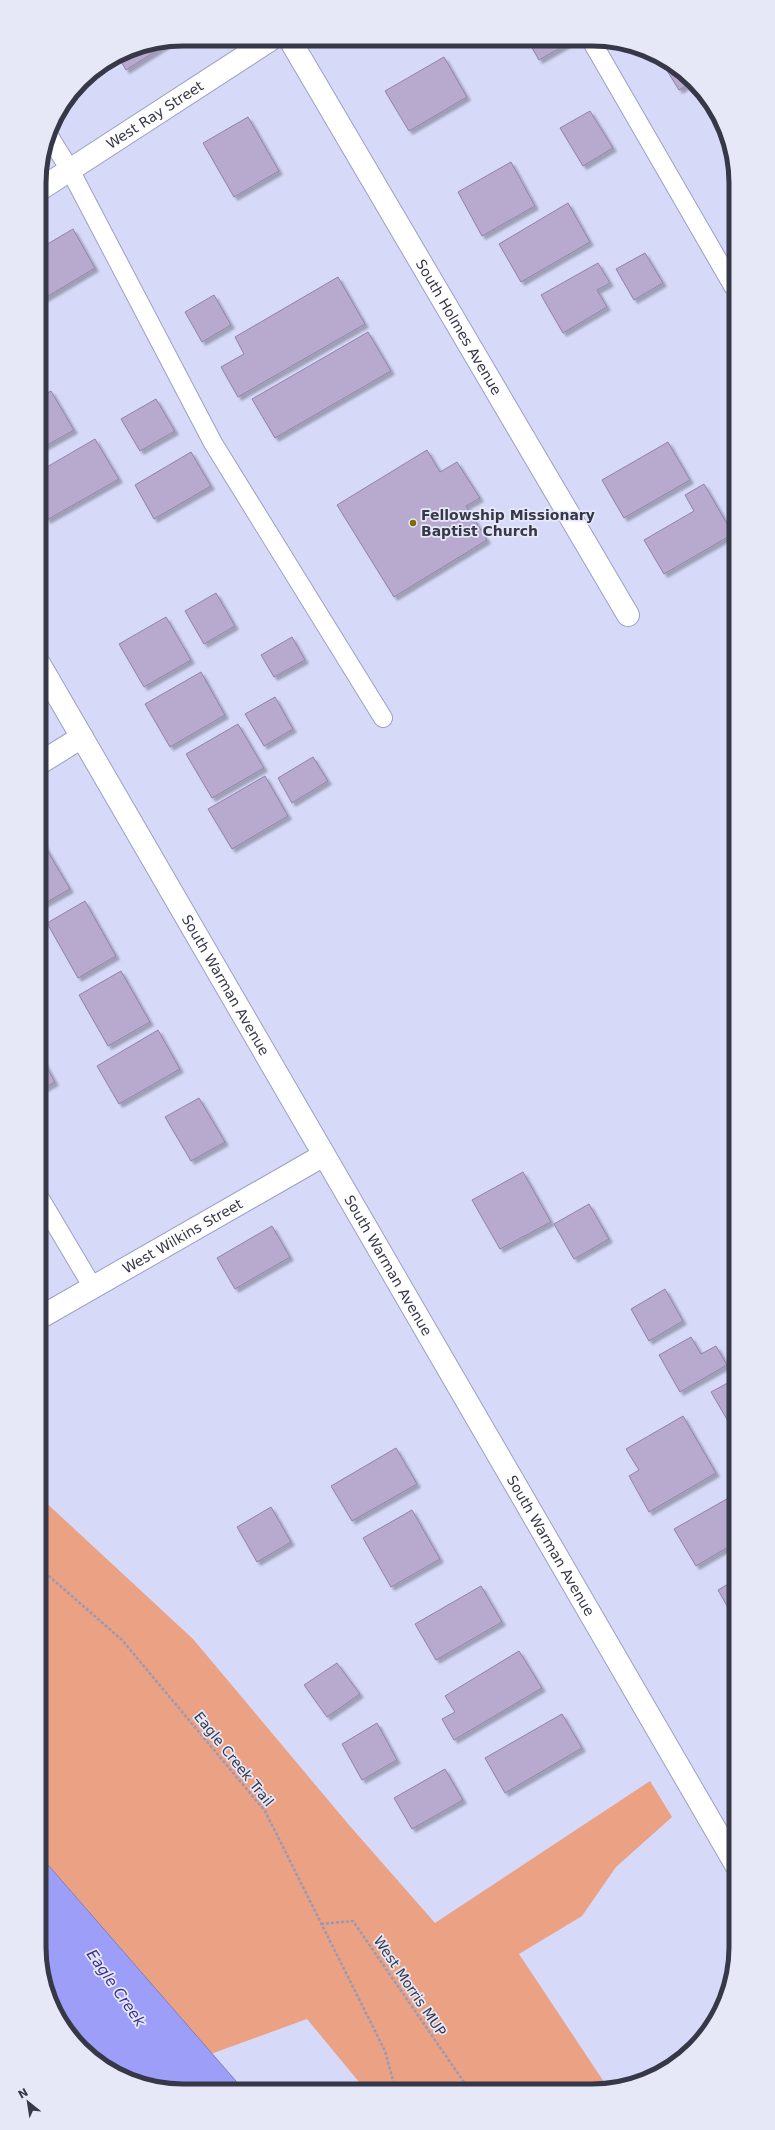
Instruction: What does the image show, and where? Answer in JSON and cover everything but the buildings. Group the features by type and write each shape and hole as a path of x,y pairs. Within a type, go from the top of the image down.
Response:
{"main road":[{"name":"West Ray Street","path":"46,185 261,46"},
{"name":"South Holmes Avenue","path":"294,46 628,615"},
{"name":"South Warman Avenue","path":"46,675 729,1853"},
{"path":"46,759 82,738"},
{"name":"West Wilkins Street","path":"46,1314 92,1286 324,1155"}],"lane":[{"path":"594,46 729,279"},
{"path":"53,142 70,170 213,443 383,718"},
{"path":"46,1208 92,1286"}],"path":[{"name":"Eagle Creek Trail","path":"46,1573 122,1640 265,1811 385,2051 394,2084"},
{"name":"West Morris MUP","path":"321,1924 353,1920 465,2084"}],"shaded area":[{"path":"46,1503 193,1639 349,1825 435,1923 650,1781 672,1817 616,1867 582,1916 519,1954 605,2083 361,2084 307,2019 211,2054 46,1865"},
{"path":"59,2007 93,2050 74,2031"}],"water":[{"name":"Eagle Creek","path":"46,1863 239,2084 174,2084 139,2077 122,2070 93,2050 59,2007 53,1991 47,1965 46,1947"}],"place":[{"name":"Fellowship Missionary Baptist Church","path":"413,523"}]}
